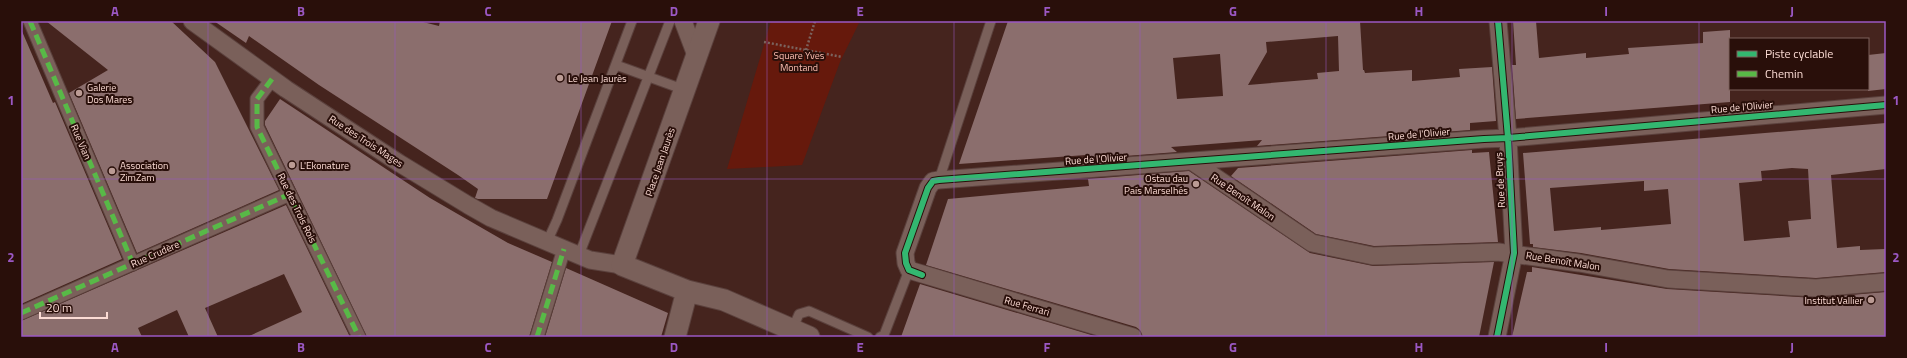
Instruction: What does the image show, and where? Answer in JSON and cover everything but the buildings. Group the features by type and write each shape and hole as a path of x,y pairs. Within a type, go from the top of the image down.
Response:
{"street":[{"name":"Rue Vian","path":"30,21 133,264"},
{"name":"Rue des Trois Mages","path":"192,21 272,78 399,163 492,218 560,247"},
{"path":"683,21 697,58"},
{"name":"Place Jean Jaurès","path":"622,265 709,21"},
{"name":"Rue de Bruys","path":"1497,337 1514,253 1508,138 1498,21"},
{"name":"Rue des Trois Rois","path":"272,78 257,100 257,127 359,337"},
{"name":"Rue de l'Olivier","path":"946,179 1508,138 1886,105"},
{"name":"Rue Benoît Malon","path":"1193,162 1312,243 1373,256 1498,252 1514,253 1668,279 1816,288 1886,282"},
{"path":"916,272 906,263 908,246 928,188 933,181 946,179"},
{"name":"Rue Crudère","path":"21,313 290,194"},
{"path":"537,337 560,247 595,262 622,265 687,291 724,300 800,333"},
{"name":"Rue Ferrari","path":"916,272 1133,337"},
{"path":"675,337 687,291"},
{"path":"682,314 693,337"}],"lane":[{"path":"560,247 616,65 632,21"},
{"path":"560,247 648,77 670,21"},
{"path":"946,179 991,21"},
{"path":"616,65 685,90"},
{"path":"880,337 884,335 916,272"},
{"path":"800,333 799,314 809,311 868,337"}],"path":[{"path":"806,50 815,21"},
{"path":"764,42 842,57"}],"green space":[{"name":"Square Yves Montand","path":"771,21 860,21 840,62 802,165 727,169"}],"marked path":[{"path":"30,21 133,264"},
{"path":"272,79 257,99 257,127 359,337"},
{"path":"21,313 290,194"},
{"path":"537,337 564,249"}],"cycle path":[{"path":"1497,337 1514,253 1508,138 1498,21"},
{"path":"922,275 909,270 906,263 905,253 928,188 933,181 1508,138 1886,105"}],"place":[{"name":"Le Jean Jaurès","path":"560,78"},
{"name":"Galerie Dos Mares","path":"79,93"},
{"name":"L'Ekonature","path":"292,165"},
{"name":"Association ZimZam","path":"112,171"},
{"name":"Ostau dau País Marselhés","path":"1196,184"},
{"name":"Institut Vallier","path":"1871,300"}]}
